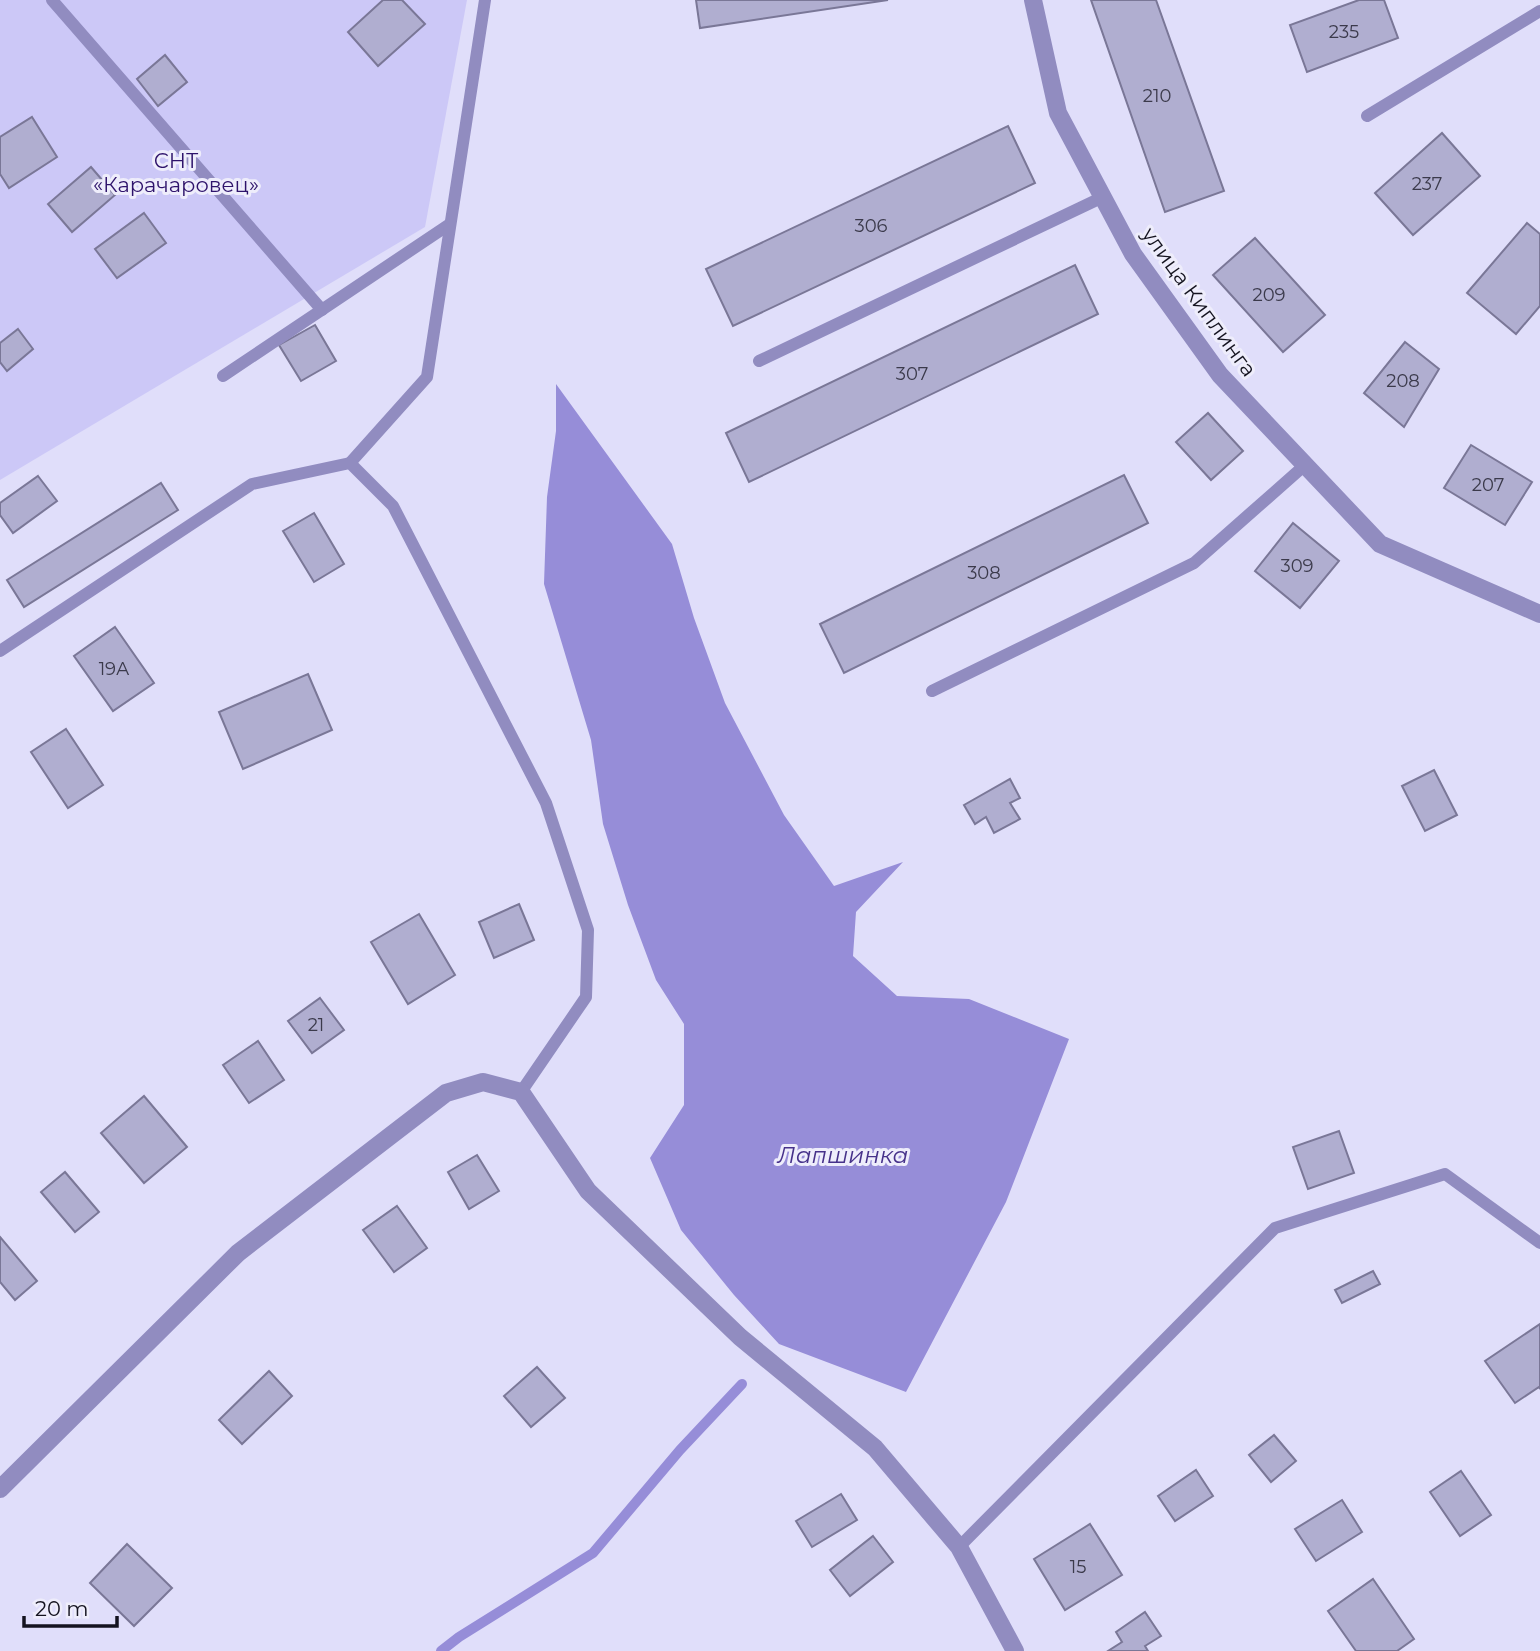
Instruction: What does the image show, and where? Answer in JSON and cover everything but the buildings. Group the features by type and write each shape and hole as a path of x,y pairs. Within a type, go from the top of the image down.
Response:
{"street":[{"name":"улица Киплинга","path":"1033,0 1058,113 1133,254 1220,375 1380,544 1540,614"},
{"path":"0,1489 238,1253 446,1093 483,1082 521,1092 588,1191 740,1337 875,1448 959,1547 1015,1651"}],"lane":[{"path":"52,0 322,310"},
{"path":"0,651 252,484 350,463 427,377 485,0"},
{"path":"1367,116 1540,11"},
{"path":"759,361 1102,197"},
{"path":"223,376 450,224"},
{"path":"350,463 393,506 546,803 588,930 586,997 521,1092"},
{"path":"932,691 1194,563 1305,465"},
{"path":"959,1547 1275,1228 1445,1174 1540,1243"}],"green space":[{"name":"СНТ «Карачаровец»","path":"0,0 467,0 425,227 0,480"}],"water":[{"name":"Лапшинка","path":"556,384 672,544 694,618 725,703 784,815 834,886 903,862 856,912 853,956 897,996 969,999 1069,1039 1006,1202 906,1392 779,1344 734,1295 681,1230 650,1158 684,1105 684,1024 656,980 628,905 603,824 591,740 544,584 547,497 556,431"}],"waterway":[{"path":"441,1651 593,1553 680,1450 742,1384"}]}
